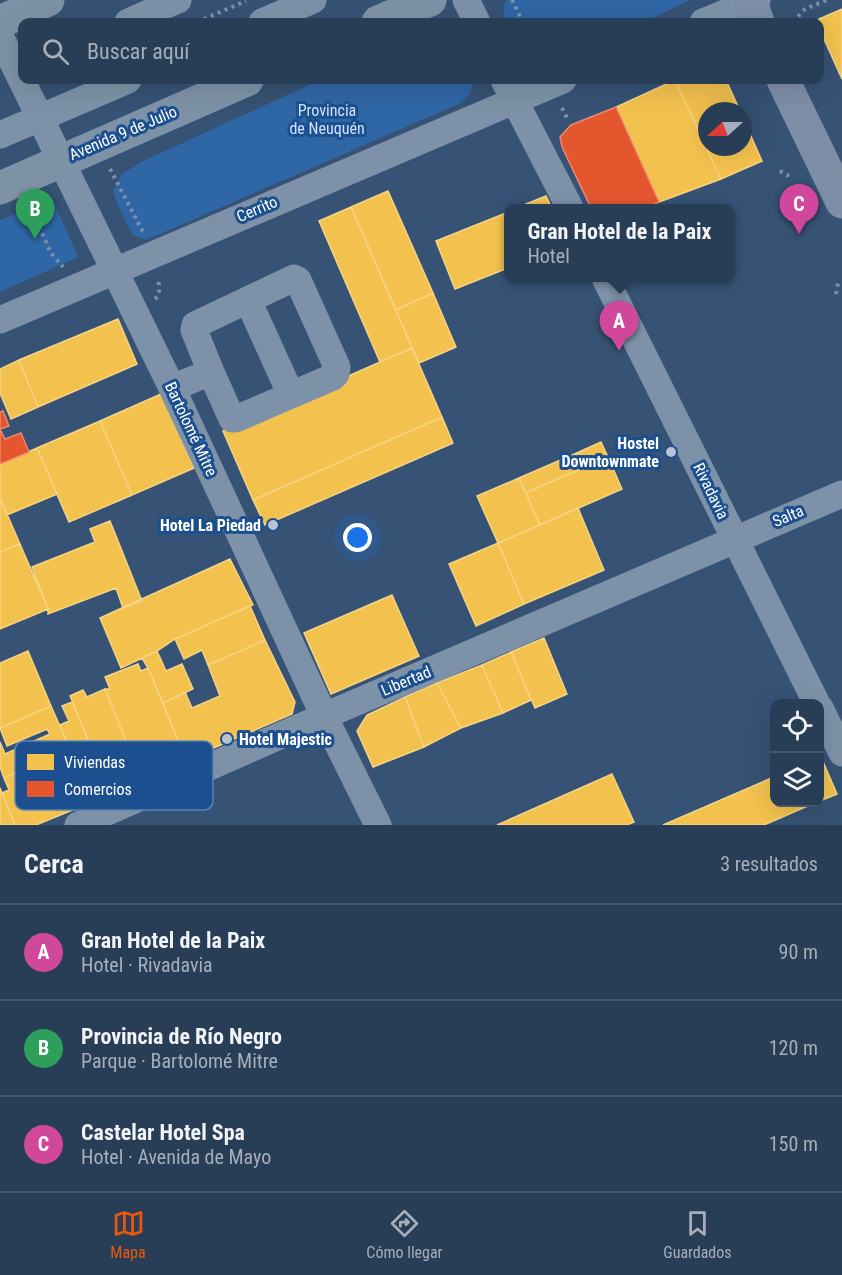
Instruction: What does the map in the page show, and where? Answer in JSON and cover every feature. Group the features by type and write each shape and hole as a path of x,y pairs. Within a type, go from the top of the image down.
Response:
{"highway":[{"path":"0,22 48,0"},
{"path":"387,18 430,0"},
{"name":"Avenida 9 de Julio","path":"9,184 238,84"}],"main road":[{"path":"785,84 842,202"}],"street":[{"path":"138,18 178,0"},
{"path":"271,18 313,0"},
{"path":"466,0 475,18"},
{"path":"716,18 754,6"},
{"name":"Bartolomé Mitre","path":"0,36 13,74"},
{"name":"Bartolomé Mitre","path":"19,84 40,118 115,270 324,716 378,825"},
{"path":"0,135 119,84"},
{"name":"Cerrito","path":"0,320 115,270 509,89 540,84"},
{"path":"509,89 568,204"},
{"path":"294,278 298,280 337,367 333,377 232,419 194,330 195,325 248,300 294,278"},
{"name":"Rivadavia","path":"606,282 815,699"},
{"path":"248,300 291,395"},
{"path":"172,388 211,372"},
{"name":"Salta","path":"735,539 842,494"},
{"name":"Libertad","path":"213,765 735,539"},
{"path":"824,718 842,753"},
{"name":"Libertad","path":"78,825 112,810"}],"path":[{"path":"206,18 249,0"},
{"path":"512,0 521,18"},
{"path":"797,18 805,9 827,0"},
{"path":"780,171 789,176"},
{"path":"9,184 51,253 79,285"},
{"path":"836,294 838,283"}],"green space":[{"path":"507,0 690,0 653,18 506,18 504,6"},
{"name":"Provincia de Neuquén","path":"311,84 473,84 470,94 461,103 146,240 133,235 113,192 121,175 141,162"},
{"path":"52,198 78,257 0,292 0,220"}],"building: Viviendas":[{"path":"842,9 842,79 824,39 824,18 821,18"},
{"path":"666,84 677,84 698,129 698,156 710,156 721,179 659,202 616,107"},
{"path":"677,84 728,84 736,102 698,102 698,129"},
{"path":"752,138 762,161 721,179 710,156 752,156"},
{"path":"388,191 433,293 396,310 351,207"},
{"path":"546,196 550,204 526,204"},
{"path":"351,207 412,348 380,362 319,221"},
{"path":"504,214 504,270 455,289 436,241"},
{"path":"433,293 456,347 419,363 396,310"},
{"path":"118,319 137,364 38,407 19,360"},
{"path":"412,348 442,417 253,500 223,431"},
{"path":"19,360 38,407 11,419 0,393 0,369"},
{"path":"161,394 194,468 132,495 100,421"},
{"path":"442,417 453,443 265,525 253,500"},
{"path":"100,421 132,495 69,522 37,448"},
{"path":"601,442 608,457 585,467 579,452"},
{"path":"37,448 57,494 7,515 0,498 0,464"},
{"path":"579,452 585,467 526,493 519,478"},
{"path":"608,457 622,489 540,525 526,493"},
{"path":"519,478 540,525 498,543 477,496"},
{"path":"0,498 20,544 0,552"},
{"path":"578,508 604,570 524,604 498,543"},
{"path":"110,521 142,601 123,608 116,588 48,614 32,567 95,542 90,529"},
{"path":"498,543 524,604 476,626 449,564"},
{"path":"20,544 48,609 0,629 0,552"},
{"path":"230,559 253,605 175,639 157,651 121,668 100,618"},
{"path":"392,595 419,656 331,694 304,633"},
{"path":"250,606 265,640 208,665 202,650 184,659 175,639"},
{"path":"544,638 567,694 535,708 511,652"},
{"path":"265,640 295,702 292,714 213,748 213,741 178,741 163,703 185,692 192,708 220,696 208,665"},
{"path":"28,651 51,706 0,728 0,663"},
{"path":"157,651 166,671 182,664 193,689 163,703 142,658"},
{"path":"511,652 531,700 503,713 482,665"},
{"path":"138,664 141,671 148,668 178,741 126,741 105,689 110,689 105,677"},
{"path":"482,665 503,713 461,728 437,683"},
{"path":"437,683 461,728 424,747 405,697"},
{"path":"105,689 126,741 89,741 70,696 83,690 87,697"},
{"path":"405,697 424,747 373,767 357,731 367,715"},
{"path":"72,702 89,741 67,741 60,725 69,721 62,706"},
{"path":"51,706 66,741 34,741 50,734 47,729 7,746 0,728"},
{"path":"0,742 5,754 15,750 15,773 4,778 0,767"},
{"path":"824,764 837,794 824,799"},
{"path":"15,773 15,810 73,810 36,825 15,825 2,793 9,790 4,778"},
{"path":"612,774 634,822 627,825 497,825"},
{"path":"770,779 770,807 805,807 764,825 663,825"},
{"path":"0,788 2,793 15,825 0,825"}],"building: Comercios":[{"path":"616,107 659,202 654,204 589,204 562,147 560,137 571,125"},
{"path":"3,411 9,426 0,429 0,412"},
{"path":"0,429 5,439 21,433 29,452 0,464"}],"place":[{"name":"Castelar Hotel Spa","path":"799,234"},
{"name":"Provincia de Río Negro","path":"35,239"},
{"name":"Gran Hotel de la Paix","path":"619,351"},
{"name":"Hostel Downtownmate","path":"671,452"},
{"name":"Hotel La Piedad","path":"273,525"},
{"name":"Hotel Majestic","path":"227,739"}]}
